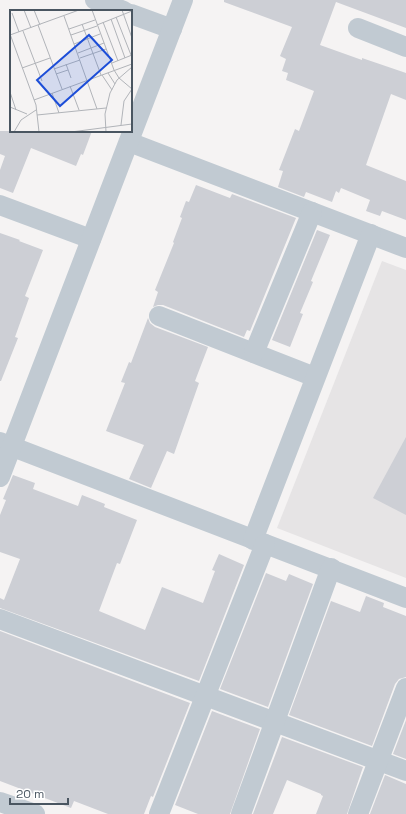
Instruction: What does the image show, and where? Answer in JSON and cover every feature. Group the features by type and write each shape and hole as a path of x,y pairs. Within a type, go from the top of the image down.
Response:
{"street":[{"path":"95,0 121,10"},
{"path":"0,477 6,444 91,239 183,0"},
{"path":"132,14 172,29"},
{"path":"358,28 406,47"},
{"path":"129,142 406,248"},
{"path":"0,204 91,239"},
{"path":"254,353 312,212"},
{"path":"159,814 205,696 315,377 371,234"},
{"path":"158,316 315,377"},
{"path":"6,444 406,598"},
{"path":"241,814 331,568"},
{"path":"0,619 406,771"},
{"path":"358,814 406,688"},
{"path":"0,802 35,814"}],"shaded area":[{"path":"382,261 406,270 406,578 277,528"}],"building":[{"path":"224,0 406,0 406,28 336,2 320,45 362,60 362,58 406,73 406,100 391,94 366,165 406,181 406,220 382,211 380,216 366,211 370,200 341,188 339,193 336,191 332,202 306,192 304,197 278,187 283,171 279,170 295,129 299,131 314,91 286,80 288,73 282,71 286,59 280,56 292,27 224,2"},
{"path":"0,131 92,132 83,155 81,154 76,166 31,148 13,193 0,188 0,170 5,156 0,154"},
{"path":"196,185 230,198 232,194 296,218 250,331 247,330 244,337 163,305 153,307 158,292 155,290 174,243 173,242 182,218 180,217 186,201 189,202"},
{"path":"317,230 330,235 311,281 313,282 300,313 303,314 290,347 272,340"},
{"path":"0,233 43,250 25,296 29,298 15,337 18,338 1,381 0,381"},
{"path":"148,318 150,323 155,327 208,347 195,381 199,383 174,454 167,451 151,488 129,479 144,445 106,431 125,383 121,382 129,362 131,363"},
{"path":"406,437 406,515 373,498"},
{"path":"13,475 35,483 33,489 78,506 82,495 105,504 104,507 137,520 120,564 117,563 99,611 145,630 162,587 203,603 215,571 212,570 219,554 244,565 199,681 0,608 0,598 4,600 20,559 0,552 0,515 6,500 3,499"},
{"path":"266,573 286,581 289,574 313,584 268,707 220,689"},
{"path":"366,596 384,603 383,607 406,616 406,677 399,679 395,684 372,746 289,715 331,601 360,612"},
{"path":"0,631 190,703 153,797 151,796 144,814 108,814 74,801 71,808 0,781"},
{"path":"212,711 260,729 230,814 198,814 175,805"},
{"path":"406,720 406,759 393,754"},
{"path":"282,737 363,767 347,814 316,814 323,796 287,780 273,814 253,814"},
{"path":"385,775 406,784 406,814 370,814"}]}
